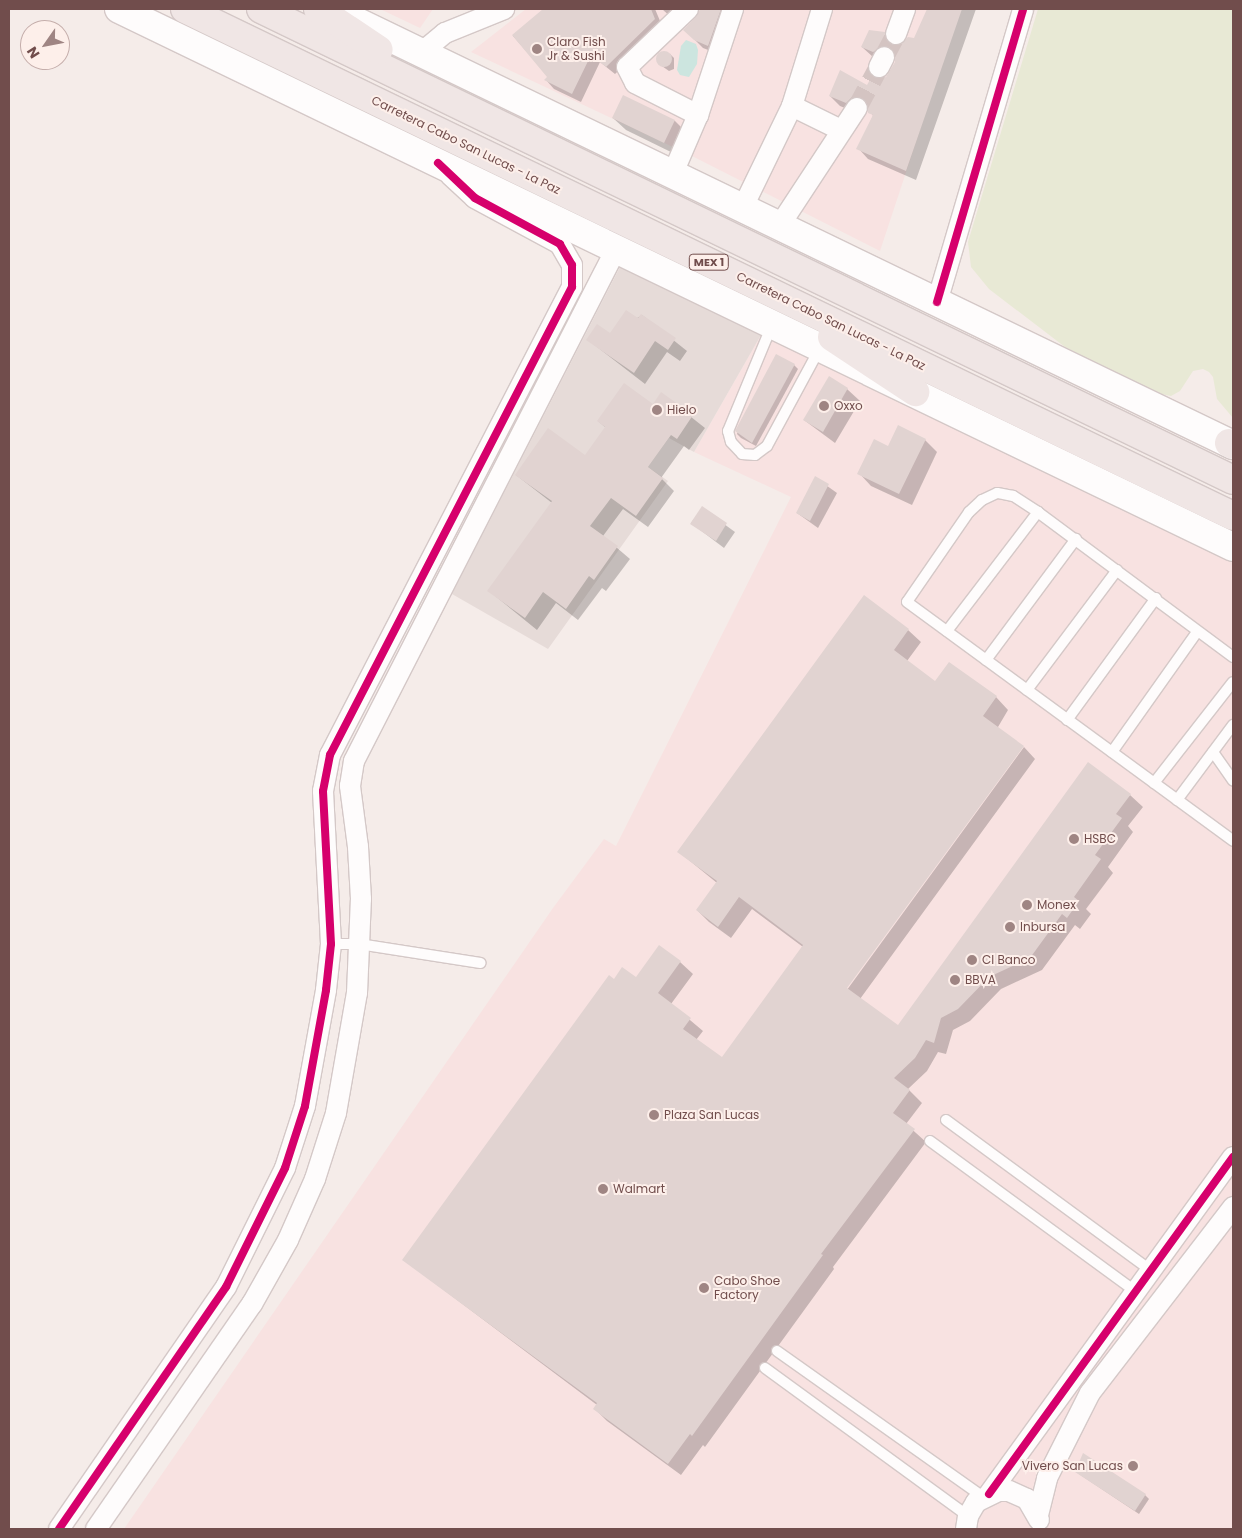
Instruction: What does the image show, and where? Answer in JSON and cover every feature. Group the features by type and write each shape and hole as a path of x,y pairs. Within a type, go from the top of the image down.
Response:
{"highway":[{"name":"Carretera Cabo San Lucas - La Paz","path":"185,9 1233,516"},
{"name":"MEX 1","path":"261,9 1233,480"},
{"path":"318,9 461,105"},
{"path":"707,261 915,392"}],"main road":[{"path":"118,9 1233,547"},
{"path":"331,9 1232,444"}],"street":[{"path":"421,53 445,33 504,9"},
{"path":"688,9 627,67 635,83 698,115"},
{"path":"672,173 698,115 733,9"},
{"path":"743,207 792,106 822,9"},
{"path":"896,34 904,9"},
{"path":"937,302 1023,9"},
{"path":"792,106 841,130"},
{"path":"780,225 857,108"},
{"path":"59,1529 226,1287 259,1226 285,1168 305,1106 320,1035 331,944 324,791 330,755 572,282 572,264 560,244 475,198 438,163"},
{"path":"96,1529 252,1304 296,1223 316,1179 336,1113 357,993 359,944 358,847 350,786 357,752 611,259 618,254 629,255"},
{"path":"967,1523 1233,1157"},
{"path":"1040,1525 1047,1478 1090,1394 1233,1207"},
{"path":"986,1495 1004,1491 1018,1494 1027,1499 1040,1525"}],"lane":[{"path":"772,324 728,430 731,442 742,454 756,456 767,446 820,347"},
{"path":"1233,658 1222,647 1197,632 1156,598 1038,512 1013,496 997,493 982,500 969,512 907,602 1233,841"},
{"path":"947,631 1038,512"},
{"path":"986,660 1076,540"},
{"path":"1027,690 1117,570"},
{"path":"1067,720 1156,598"},
{"path":"1112,752 1197,632"},
{"path":"1154,783 1233,682"},
{"path":"1177,800 1233,725"},
{"path":"1213,752 1233,781"},
{"path":"331,944 359,944 481,963"},
{"path":"946,1120 1150,1270"},
{"path":"930,1141 1134,1291"},
{"path":"778,1351 986,1495"},
{"path":"765,1368 967,1523"}],"shaded area":[{"path":"380,9 433,9 420,28"},
{"path":"526,9 960,9 880,251 692,156 471,52"},
{"path":"620,267 761,335 694,452 669,438 648,467 668,481 548,649 452,594"},
{"path":"761,335 1233,560 1233,1529 124,1529 553,908 604,839 616,846 791,497 694,452"}],"green space":[{"path":"1038,9 1233,9 1233,418 1217,399 1213,377 1209,372 1203,369 1193,371 1180,391 1171,396 1156,393 1065,347 989,289 971,267 968,242"}],"water":[{"path":"686,40 696,44 698,50 697,64 689,77 680,75 677,70 681,46"}],"building":[{"path":"543,9 651,9 655,19 606,67 591,55 572,94 544,80 547,77 512,35"},
{"path":"700,9 721,9 708,46 694,40 683,30 696,17"},
{"path":"927,9 962,9 906,171 856,149 873,115 868,113 868,103 864,98 852,97 846,103 829,96 840,70 867,85 872,76 879,79 886,77 895,62 894,51 884,45 873,52 861,47 869,30 885,32 887,42 899,46 908,37 914,38"},
{"path":"661,51 667,51 672,56 670,65 661,67 656,62 656,56"},
{"path":"623,95 675,120 664,143 612,118"},
{"path":"626,310 638,318 641,314 676,338 668,350 655,341 634,373 586,340 597,324 610,333"},
{"path":"776,354 795,364 752,443 735,431"},
{"name":"Oxxo","path":"829,376 848,388 823,432 803,420"},
{"path":"624,383 653,404 661,392 693,415 677,439 671,435 648,467 663,478 636,516 611,498 590,526 618,546 594,580 589,576 566,609 543,592 525,618 487,591 552,501 515,475 548,428 585,455 605,427 597,421"},
{"path":"898,425 926,439 899,494 857,474 874,439 888,446"},
{"path":"815,476 829,484 810,521 796,513"},
{"path":"702,506 727,523 716,541 690,524"},
{"name":"Plaza San Lucas","path":"864,595 909,629 894,650 935,681 949,662 997,696 983,716 1024,746 847,988 898,1025 1088,762 1131,794 1116,814 1122,818 1095,855 1101,859 1074,897 1079,901 1067,918 1062,914 1030,958 989,977 958,1009 941,1018 934,1043 926,1040 915,1058 894,1078 910,1090 893,1113 915,1129 821,1254 823,1255 692,1436 690,1434 668,1464 593,1409 597,1403 402,1260 609,975 614,979 622,967 636,977 659,945 681,961 658,993 691,1018 683,1029 722,1057 803,945 739,897 718,927 696,910 717,881 677,852"},
{"path":"1083,1453 1146,1494 1135,1511 1075,1472"}],"tunnel":[{"path":"884,57 896,34"},
{"path":"857,108 879,67"}],"cycle path":[{"path":"937,302 1023,9"},
{"path":"59,1529 226,1287 285,1168 305,1106 326,990 331,944 323,791 330,755 572,287 572,265 560,244 475,198 438,163"},
{"path":"989,1494 1233,1157"}],"place":[{"name":"Claro Fish Jr & Sushi","path":"537,49"},
{"name":"Oxxo","path":"824,406"},
{"name":"Hielo","path":"657,410"},
{"name":"HSBC","path":"1074,839"},
{"name":"Monex","path":"1027,905"},
{"name":"Inbursa","path":"1010,927"},
{"name":"CI Banco","path":"972,960"},
{"name":"BBVA","path":"955,980"},
{"name":"Plaza San Lucas","path":"654,1115"},
{"name":"Walmart","path":"603,1189"},
{"name":"Cabo Shoe Factory","path":"704,1288"},
{"name":"Vivero San Lucas","path":"1133,1466"}]}
